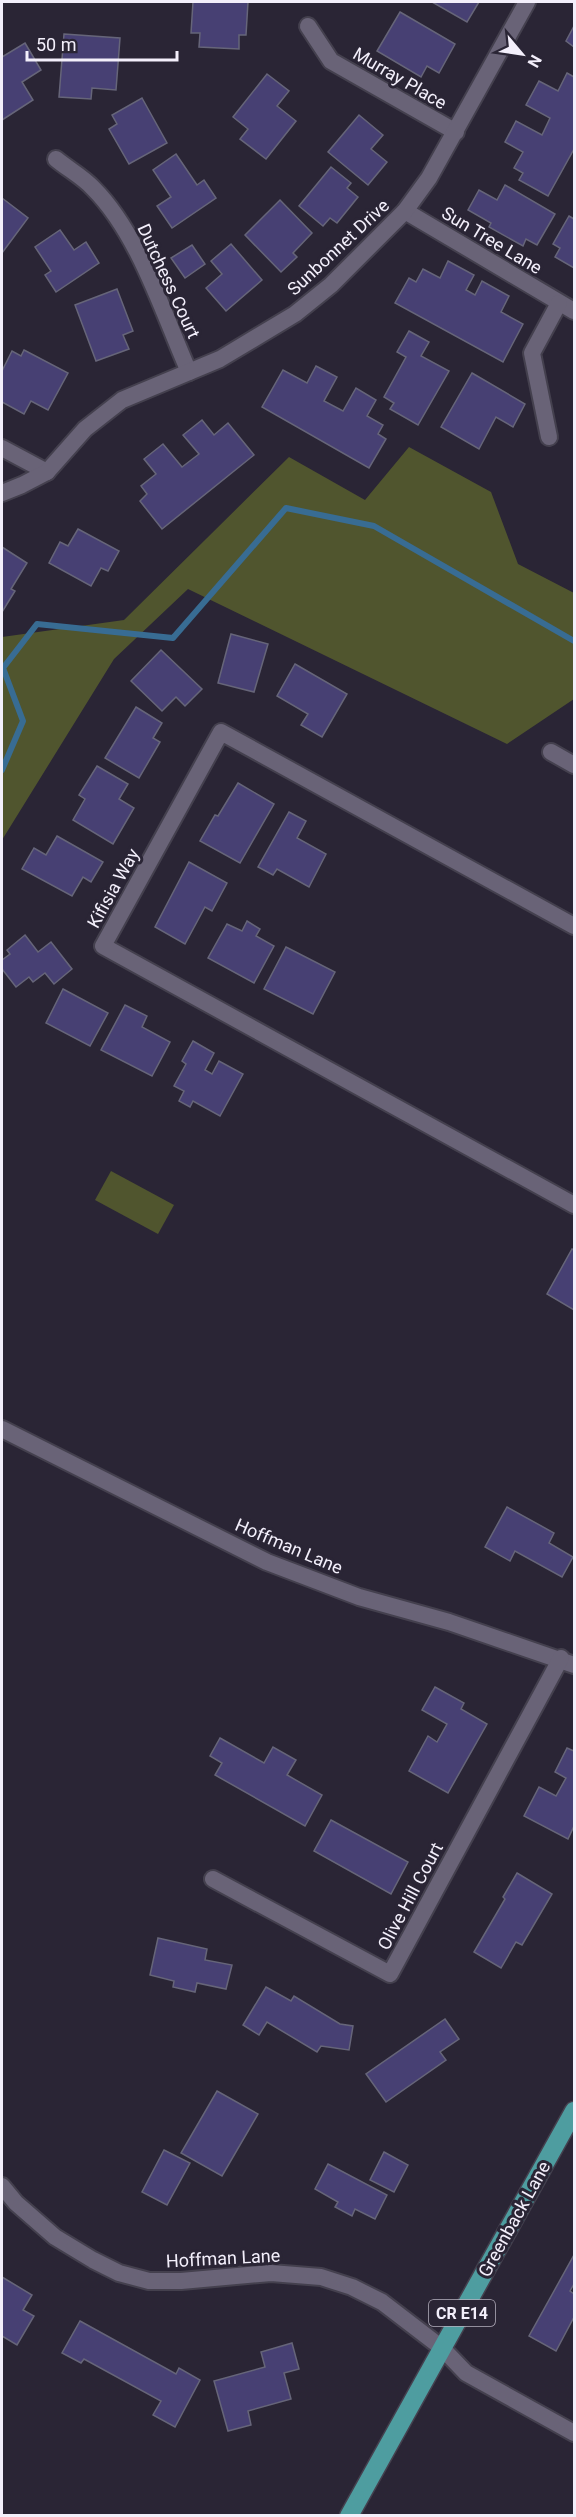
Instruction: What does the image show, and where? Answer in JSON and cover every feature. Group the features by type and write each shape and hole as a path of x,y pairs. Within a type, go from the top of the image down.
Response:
{"main road":[{"name":"Greenback Lane","path":"349,2516 574,2111"}],"street":[{"name":"Sunbonnet Drive","path":"2,493 47,471 85,429 122,400 220,359 295,314 331,285 405,211 429,178 527,2"},
{"name":"Murray Place","path":"308,26 331,61 456,132"},
{"name":"Dutchess Court","path":"56,159 92,187 117,216 133,244 189,372"},
{"name":"Sun Tree Lane","path":"405,211 574,311"},
{"path":"549,436 532,353 559,303"},
{"path":"2,448 47,471"},
{"name":"Kifisia Way","path":"574,926 221,732 103,946 574,1205"},
{"path":"551,752 574,765"},
{"name":"Hoffman Lane","path":"2,1429 277,1566 359,1597 449,1622 568,1661"},
{"name":"Olive Hill Court","path":"213,1879 390,1974 568,1661"},
{"name":"Hoffman Lane","path":"2,2187 16,2203 55,2237 118,2273 149,2281 181,2281 271,2273 321,2277 352,2287 382,2302 442,2348 466,2373 574,2433"}],"green space":[{"path":"409,447 491,492 518,564 574,593 574,699 507,744 188,589 114,659 2,840 2,637 124,620 289,457 365,500"},
{"path":"111,1171 174,1205 158,1234 95,1200"}],"building":[{"path":"193,2 248,2 246,35 239,35 239,49 199,47 200,33 191,33"},
{"path":"432,2 479,2 467,22"},
{"path":"400,12 455,44 439,73 427,66 421,77 377,51"},
{"path":"574,26 574,47 566,41"},
{"path":"64,34 120,38 116,90 92,88 91,99 59,97"},
{"path":"25,43 41,70 22,82 33,100 2,120 2,57"},
{"path":"567,73 574,77 574,149 548,196 519,180 523,173 514,168 523,152 505,142 516,121 542,135 550,118 526,105 539,81 558,91"},
{"path":"267,74 289,91 277,106 296,121 266,159 240,139 248,129 233,117"},
{"path":"142,98 167,143 129,164 109,129 117,124 112,115"},
{"path":"359,115 383,135 371,149 387,162 368,185 328,152"},
{"path":"176,154 197,185 204,180 216,198 172,228 157,206 171,197 153,170"},
{"path":"331,167 351,183 347,188 358,197 337,223 330,218 323,226 299,206"},
{"path":"505,185 555,214 537,245 526,239 523,246 489,227 491,223 468,210 479,190 497,200"},
{"path":"2,198 28,218 2,253"},
{"path":"280,200 312,233 293,253 297,257 281,272 245,235"},
{"path":"569,216 574,219 574,268 555,257 560,248 553,244"},
{"path":"60,230 74,250 86,242 99,263 56,292 45,275 51,271 35,247"},
{"path":"231,244 262,280 226,311 206,288 222,274 211,261"},
{"path":"192,245 205,264 185,278 171,258"},
{"path":"448,261 474,275 466,290 475,295 482,281 509,296 501,312 523,324 503,362 395,303 409,278 416,282 423,269 440,278"},
{"path":"117,289 133,331 123,335 129,349 96,361 75,305"},
{"path":"409,331 429,342 421,356 449,371 418,425 390,409 394,403 384,397 406,357 397,352"},
{"path":"24,350 68,373 48,410 31,401 24,414 2,402 2,371 12,351 21,356"},
{"path":"316,366 337,377 324,401 343,411 356,388 376,400 367,416 383,425 378,434 386,439 369,468 262,407 283,370 307,383"},
{"path":"472,373 525,404 513,427 496,417 479,449 441,427"},
{"path":"202,420 214,435 228,423 254,455 162,529 140,501 147,494 141,486 156,474 144,459 163,444 182,467 199,454 183,435"},
{"path":"78,529 119,551 108,571 101,568 91,586 49,563 60,542 68,546"},
{"path":"2,547 27,563 11,589 15,591 2,612"},
{"path":"231,634 268,644 254,692 218,683"},
{"path":"161,650 202,689 185,706 176,697 162,711 131,681"},
{"path":"295,664 347,694 322,737 301,725 308,714 277,696"},
{"path":"136,707 162,723 153,738 160,742 139,778 105,758"},
{"path":"97,766 128,784 119,799 134,808 113,844 73,820 85,799 79,795"},
{"path":"238,783 274,804 240,863 200,841"},
{"path":"289,812 306,821 297,838 326,854 309,887 277,869 273,875 258,867"},
{"path":"57,836 103,862 91,882 83,877 72,896 22,869 34,848 46,855"},
{"path":"189,862 227,883 212,911 205,907 185,944 155,927"},
{"path":"247,921 260,929 256,936 274,946 254,983 208,958 227,924 242,931"},
{"path":"25,935 38,952 51,942 72,969 54,984 45,973 33,982 29,977 16,987 2,969 2,960 10,954 7,950"},
{"path":"286,947 335,972 313,1014 264,989"},
{"path":"63,989 108,1013 90,1046 46,1023"},
{"path":"125,1005 147,1016 142,1027 170,1042 152,1076 101,1050"},
{"path":"193,1041 214,1053 205,1070 212,1074 219,1061 243,1074 220,1116 193,1101 190,1107 179,1101 184,1091 174,1086 186,1064 182,1061"},
{"path":"572,1249 574,1250 574,1310 547,1294"},
{"path":"507,1507 554,1533 549,1543 573,1557 562,1577 515,1551 510,1561 485,1547"},
{"path":"435,1687 464,1703 461,1709 487,1724 448,1793 409,1771 428,1736 437,1742 447,1724 422,1710"},
{"path":"220,1738 264,1763 273,1747 296,1760 287,1775 322,1795 305,1826 215,1775 222,1763 210,1756"},
{"path":"567,1748 574,1751 574,1826 568,1839 524,1816 539,1787 556,1796 566,1778 555,1772"},
{"path":"331,1820 408,1862 391,1894 314,1851"},
{"path":"517,1873 552,1894 522,1945 516,1942 501,1968 474,1952 505,1899 503,1897"},
{"path":"158,1938 207,1949 205,1960 232,1965 226,1989 197,1983 195,1992 173,1987 174,1981 150,1975"},
{"path":"266,1987 291,2001 294,1996 340,2024 353,2026 349,2050 321,2046 317,2052 267,2022 259,2035 243,2025"},
{"path":"445,2019 459,2039 440,2052 446,2060 386,2102 366,2074"},
{"path":"217,2091 258,2114 222,2176 181,2153"},
{"path":"164,2150 190,2163 167,2205 142,2192"},
{"path":"384,2152 408,2165 394,2192 370,2180"},
{"path":"328,2164 387,2195 375,2219 355,2209 352,2216 335,2207 338,2202 315,2189"},
{"path":"574,2255 574,2284 570,2291 574,2294 574,2317 556,2351 529,2336"},
{"path":"2,2277 32,2295 23,2310 34,2316 17,2345 2,2336"},
{"path":"80,2321 176,2374 179,2368 200,2380 175,2427 153,2415 161,2401 84,2359 81,2363 62,2353"},
{"path":"292,2343 299,2369 284,2373 291,2399 248,2411 251,2425 228,2431 214,2381 265,2367 261,2352"}],"waterway":[{"path":"2,770 23,721 3,668 37,624 173,638 286,508 374,526 574,641"}]}
